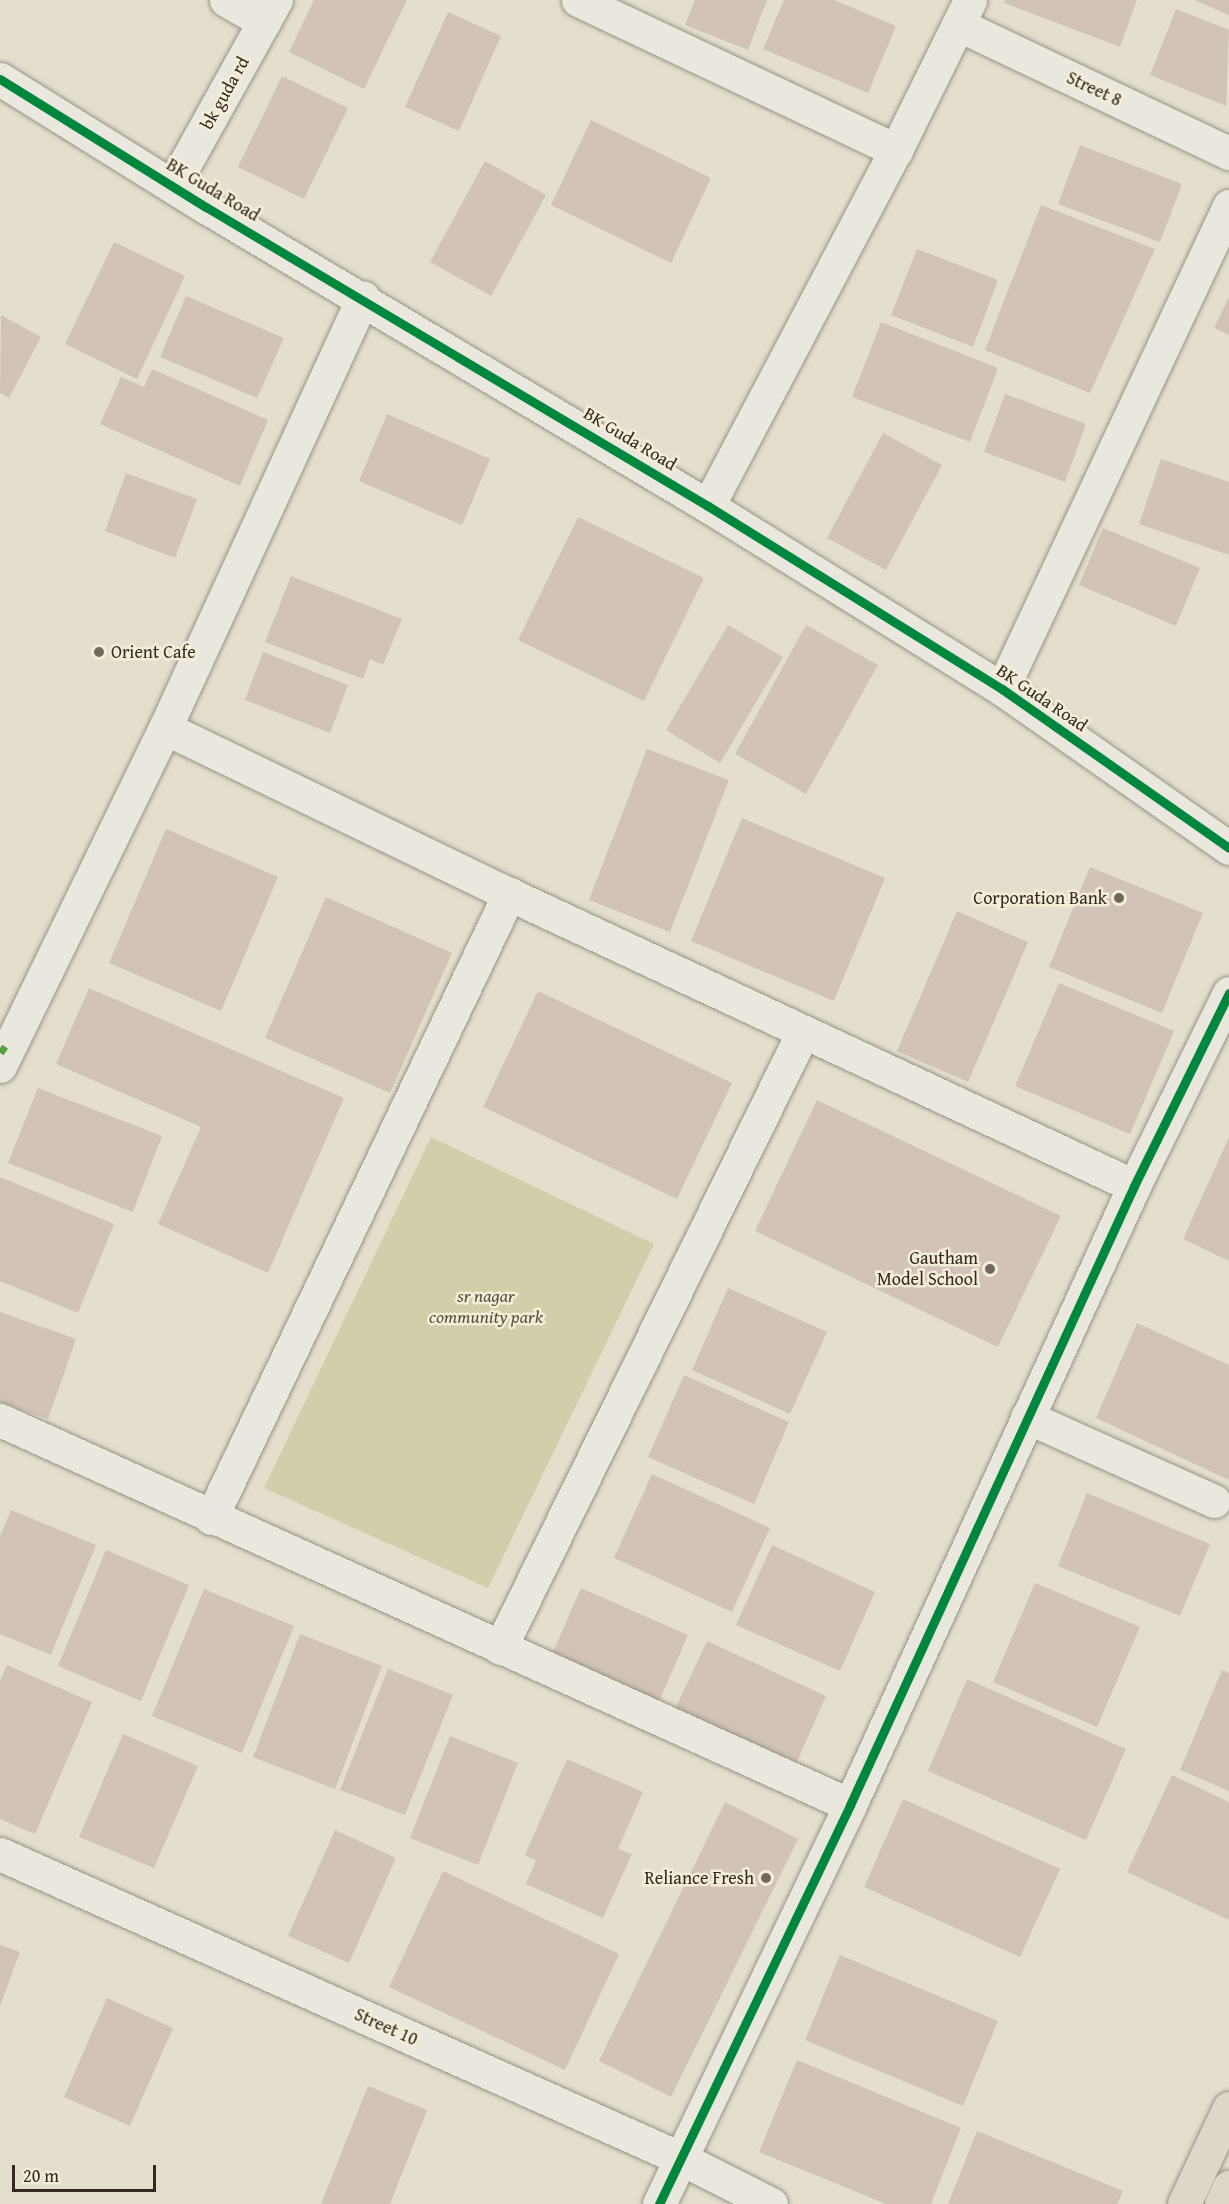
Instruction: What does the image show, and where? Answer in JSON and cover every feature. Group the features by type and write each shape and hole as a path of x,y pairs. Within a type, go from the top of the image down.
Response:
{"main road":[{"path":"1184,2204 1229,2108"},
{"path":"1221,2204 1229,2187"}],"street":[{"path":"226,0 270,11"},
{"path":"578,0 896,150"},
{"name":"bk guda rd","path":"173,185 270,11"},
{"path":"708,506 896,150 964,12"},
{"name":"Street 8","path":"964,12 1229,153"},
{"name":"BK Guda Road","path":"0,79 708,506 1002,689 1229,848"},
{"path":"1002,689 1229,206"},
{"path":"2,1056 165,728 363,297"},
{"path":"165,728 509,894 1134,1186"},
{"path":"211,1518 509,894"},
{"path":"659,2204 850,1805 1134,1186 1229,993"},
{"path":"500,1648 803,1032"},
{"path":"1027,1417 1214,1501"},
{"path":"0,1420 211,1518 850,1805"},
{"name":"Street 10","path":"0,1854 680,2158 771,2204"}],"green space":[{"name":"sr nagar community park","path":"431,1137 654,1244 488,1588 264,1488"}],"building":[{"path":"314,0 407,0 364,89 289,52"},
{"path":"695,0 767,0 748,50 685,25"},
{"path":"784,0 834,0 896,26 868,93 763,49"},
{"path":"1005,0 1137,0 1120,47 1004,3"},
{"path":"1194,0 1229,0 1229,15"},
{"path":"1176,9 1229,30 1226,106 1150,75"},
{"path":"448,12 501,36 459,131 405,107"},
{"path":"282,76 348,108 304,199 238,167"},
{"path":"591,120 711,178 671,263 551,205"},
{"path":"1080,145 1182,184 1160,242 1058,204"},
{"path":"485,161 546,195 491,296 430,262"},
{"path":"1041,205 1155,249 1090,393 985,350"},
{"path":"114,242 185,276 137,379 65,344"},
{"path":"917,249 998,280 973,347 891,315"},
{"path":"186,296 284,338 257,398 160,357"},
{"path":"1229,297 1229,335 1214,328"},
{"path":"1,315 41,337 9,398 0,393"},
{"path":"881,322 998,368 970,442 852,397"},
{"path":"152,369 268,420 240,486 100,424 121,377 144,387"},
{"path":"1005,394 1086,424 1065,482 984,452"},
{"path":"387,414 490,459 462,525 359,481"},
{"path":"883,433 942,465 886,570 827,538"},
{"path":"1161,459 1229,482 1229,555 1139,524"},
{"path":"126,473 197,499 175,558 105,531"},
{"path":"578,517 704,578 644,701 518,640"},
{"path":"1103,528 1200,568 1176,626 1079,585"},
{"path":"291,576 402,619 383,665 370,659 363,679 265,642"},
{"path":"728,625 783,657 720,763 666,730"},
{"path":"806,625 878,665 806,794 735,754"},
{"path":"263,652 348,685 330,733 245,700"},
{"path":"647,749 729,780 670,932 589,900"},
{"path":"742,818 885,878 834,1001 691,941"},
{"path":"166,829 278,877 221,1011 109,963"},
{"path":"1090,867 1203,913 1162,1013 1049,967"},
{"path":"326,897 452,953 390,1093 265,1038"},
{"path":"957,911 1028,942 968,1082 897,1051"},
{"path":"1059,983 1174,1031 1130,1134 1015,1086"},
{"path":"89,988 344,1098 268,1273 158,1224 201,1127 56,1064"},
{"path":"538,991 732,1083 677,1199 483,1107"},
{"path":"38,1088 162,1136 133,1212 8,1163"},
{"path":"817,1100 1061,1216 998,1347 755,1231"},
{"path":"1229,1137 1229,1261 1183,1239"},
{"path":"0,1177 114,1224 78,1313 0,1281"},
{"path":"728,1288 827,1332 790,1414 692,1370"},
{"path":"0,1312 76,1339 48,1419 0,1402"},
{"path":"1137,1323 1229,1365 1229,1480 1096,1418"},
{"path":"684,1375 789,1422 754,1504 648,1457"},
{"path":"652,1474 770,1528 732,1612 614,1558"},
{"path":"1087,1493 1210,1544 1180,1616 1058,1566"},
{"path":"11,1510 96,1545 51,1655 0,1634 0,1536"},
{"path":"772,1545 875,1592 840,1671 736,1625"},
{"path":"106,1550 189,1585 141,1701 58,1666"},
{"path":"1035,1583 1140,1627 1097,1727 993,1682"},
{"path":"581,1588 688,1635 657,1706 550,1659"},
{"path":"204,1589 294,1626 242,1753 152,1716"},
{"path":"300,1634 382,1666 335,1789 253,1757"},
{"path":"707,1641 826,1696 792,1773 671,1718"},
{"path":"7,1665 92,1702 35,1834 0,1819 0,1681"},
{"path":"388,1669 453,1695 405,1815 340,1790"},
{"path":"1222,1670 1229,1673 1229,1791 1180,1770"},
{"path":"967,1679 1126,1749 1086,1840 928,1771"},
{"path":"123,1734 198,1766 154,1868 79,1837"},
{"path":"450,1736 518,1763 478,1865 410,1838"},
{"path":"567,1759 643,1792 618,1849 632,1854 603,1918 526,1884 536,1860 525,1855"},
{"path":"1172,1775 1229,1802 1229,1920 1127,1872"},
{"path":"903,1799 1060,1869 1020,1957 864,1887"},
{"path":"725,1802 798,1839 671,2097 599,2061"},
{"path":"335,1830 396,1858 349,1963 288,1936"},
{"path":"443,1871 619,1954 565,2070 389,1987"},
{"path":"0,1945 20,1952 0,2006"},
{"path":"840,1955 998,2021 963,2106 805,2040"},
{"path":"107,1998 173,2028 130,2126 64,2097"},
{"path":"797,2060 961,2128 931,2204 886,2204 759,2152"},
{"path":"368,2086 427,2110 390,2204 321,2204"},
{"path":"977,2131 1123,2191 1117,2204 948,2204"}],"marked path":[{"path":"0,1048 6,1052"}],"cycle path":[{"path":"0,79 206,207 708,506 1002,689 1229,848"},
{"path":"659,2204 850,1805 1134,1186 1229,993"}],"place":[{"name":"Orient Cafe","path":"99,652"},
{"name":"Corporation Bank","path":"1119,898"},
{"name":"Gautham Model School","path":"990,1269"},
{"name":"Reliance Fresh","path":"766,1878"}]}
